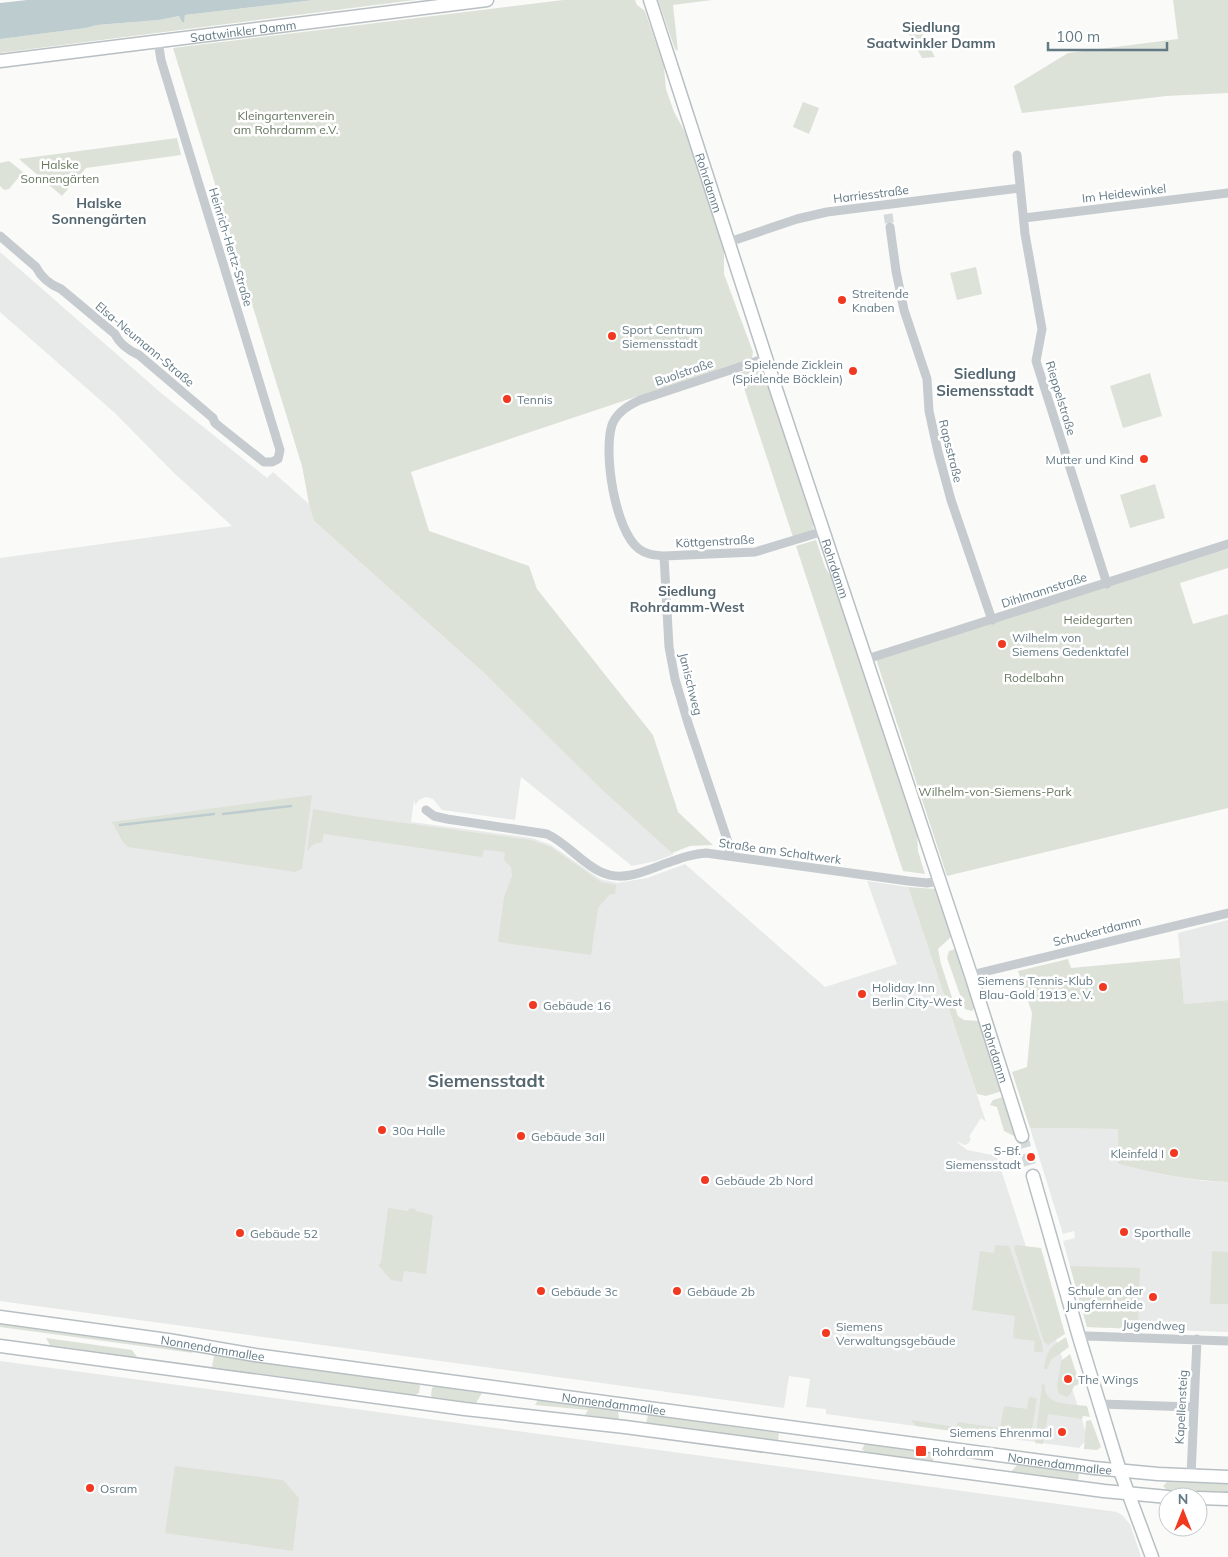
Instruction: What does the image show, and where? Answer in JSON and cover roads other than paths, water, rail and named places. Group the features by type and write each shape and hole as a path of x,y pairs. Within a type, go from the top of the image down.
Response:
{"main road":[{"name":"Saatwinkler Damm","path":"0,61 487,0"},
{"name":"Rohrdamm","path":"650,0 766,358 971,975 1022,1136"},
{"path":"1033,1176 1120,1471 1152,1557"},
{"name":"Nonnendammallee","path":"0,1317 168,1340 255,1355 1120,1471 1228,1477"},
{"name":"Nonnendammallee","path":"0,1346 464,1409 625,1427 1128,1494 1158,1496"},
{"path":"1208,1498 1228,1499"}],"street":[{"name":"Heinrich-Hertz-Straße","path":"158,41 161,60 178,119 280,450 278,459"},
{"name":"Rieppelstraße","path":"1017,155 1024,218 1042,329 1036,361 1107,584"},
{"name":"Harriesstraße","path":"729,242 801,218 827,212 888,209 1020,188"},
{"name":"Im Heidewinkel","path":"1024,218 1228,193"},
{"name":"Rapsstraße","path":"890,227 904,310 927,379 929,411 936,444 951,500 992,620"},
{"name":"Elsa-Neumann-Straße","path":"0,236 36,266 39,273 54,286 61,289 115,334 117,340 146,361 213,418 215,424 231,437 238,440 264,462 272,462 278,459"},
{"name":"Buolstraße","path":"664,556 651,555 638,549 627,535 620,519 612,479 610,451 612,426 615,419 627,407 640,400 766,358"},
{"name":"Köttgenstraße","path":"664,556 755,552 824,531"},
{"name":"Dihlmannstraße","path":"867,659 1228,544"},
{"name":"Janischweg","path":"664,556 669,647 673,672 688,724 730,848 730,855"},
{"name":"Straße am Schaltwerk","path":"426,810 434,816 547,834 555,837 592,867 602,873 616,876 638,873 674,860 706,853 908,881 927,883 940,881"},
{"name":"Schuckertdamm","path":"971,975 1228,913"},
{"name":"Jugendweg","path":"1079,1337 1228,1340"},
{"name":"Kapellensteig","path":"1191,1476 1197,1339"},
{"path":"1100,1404 1194,1407"}],"waterway":[{"path":"223,814 291,806"},
{"path":"120,825 214,814"}],"tunnel":[{"path":"888,214 890,227"},
{"path":"1022,1136 1033,1176"}],"place":[{"name":"Streitende Knaben","path":"842,300"},
{"name":"Sport Centrum Siemensstadt","path":"612,336"},
{"name":"Spielende Zicklein (Spielende Böcklein)","path":"853,371"},
{"name":"Tennis","path":"507,399"},
{"name":"Mutter und Kind","path":"1144,459"},
{"name":"Wilhelm von Siemens Gedenktafel","path":"1002,644"},
{"name":"Siemens Tennis-Klub Blau-Gold 1913 e. V.","path":"1103,987"},
{"name":"Holiday Inn Berlin City-West","path":"862,994"},
{"name":"Gebäude 16","path":"533,1005"},
{"name":"30a Halle","path":"382,1130"},
{"name":"Gebäude 3aII","path":"521,1136"},
{"name":"Kleinfeld I","path":"1174,1153"},
{"name":"S-Bf. Siemensstadt","path":"1031,1157"},
{"name":"Gebäude 2b Nord","path":"705,1180"},
{"name":"Sporthalle","path":"1124,1232"},
{"name":"Gebäude 52","path":"240,1233"},
{"name":"Gebäude 3c","path":"541,1291"},
{"name":"Gebäude 2b","path":"677,1291"},
{"name":"Schule an der Jungfernheide","path":"1153,1297"},
{"name":"Siemens Verwaltungsgebäude","path":"826,1333"},
{"name":"The Wings","path":"1068,1379"},
{"name":"Siemens Ehrenmal","path":"1062,1432"},
{"name":"Rohrdamm","path":"921,1451"},
{"name":"Osram","path":"90,1488"}],"district":[{"name":"Siedlung Saatwinkler Damm","path":"931,36"},
{"name":"Halske Sonnengärten","path":"99,212"},
{"name":"Siedlung Siemensstadt","path":"985,382"},
{"name":"Siedlung Rohrdamm-West","path":"687,600"},
{"name":"Siemensstadt","path":"486,1080"}],"park label":[{"name":"Kleingartenverein am Rohrdamm e.V.","path":"286,122"},
{"name":"Heidegarten","path":"1098,619"},
{"name":"Rodelbahn","path":"1034,677"},
{"name":"Wilhelm-von-Siemens-Park","path":"995,791"}]}
